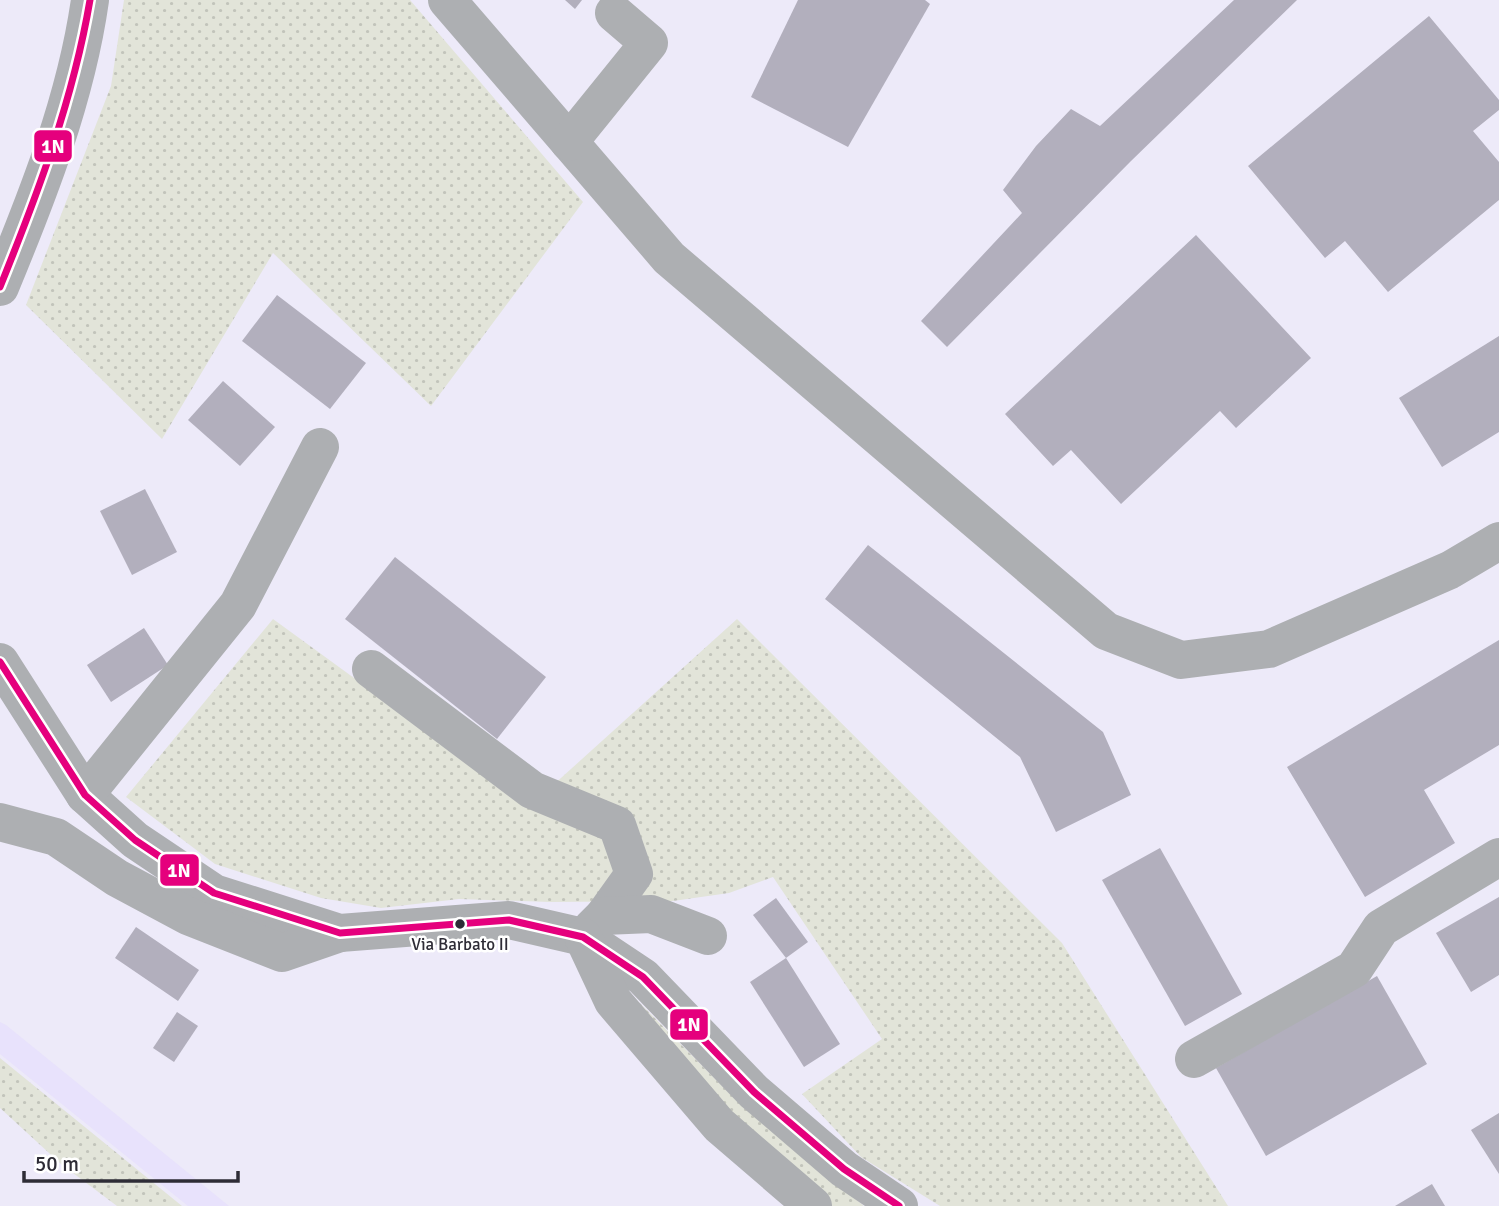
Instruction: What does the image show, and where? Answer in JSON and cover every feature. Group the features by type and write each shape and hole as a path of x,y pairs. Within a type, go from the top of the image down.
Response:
{"street":[{"path":"0,287 39,193 85,39 90,0"},
{"path":"447,0 669,258 1106,631 1181,660 1269,649 1450,570 1499,541"},
{"path":"569,142 649,43 614,13"},
{"path":"85,795 238,605 320,447"},
{"path":"0,662 85,795 135,840 214,893 340,933"},
{"path":"371,669 532,790 617,825 634,874 593,926"},
{"path":"0,822 56,837 117,878 188,916 282,953 340,933 509,920 593,926 650,914 708,936"},
{"path":"1194,1059 1354,969 1381,928 1499,857"},
{"path":"593,926 613,1001 719,1125 813,1206"},
{"path":"593,926 754,1092 844,1169 899,1206"}],"shaded area":[{"path":"124,0 410,0 583,202 431,406 273,253 162,439 26,305 111,86"},
{"path":"273,619 530,806 737,619 1062,943 1228,1206 940,1206 861,1157 802,1094 882,1039 773,877 729,893 673,901 550,902 459,899 381,908 321,898 215,864 126,797"},
{"path":"627,990 743,1107 864,1206 827,1206 728,1123"},
{"path":"0,1022 229,1206 188,1206 0,1054"},
{"path":"0,1058 182,1206 117,1206 61,1164 0,1108"}],"building":[{"path":"565,0 582,0 575,9"},
{"path":"798,0 925,0 930,4 848,147 751,97"},
{"path":"1234,0 1297,0 1131,161 947,347 921,321 1022,213 1003,190 1036,146 1071,109 1100,126"},
{"path":"1429,16 1499,100 1499,110 1473,131 1499,162 1499,200 1388,292 1345,241 1325,258 1248,166"},
{"path":"1196,235 1311,358 1236,428 1220,411 1121,504 1071,450 1053,466 1005,414"},
{"path":"277,295 366,363 330,409 242,341"},
{"path":"1499,336 1499,432 1442,467 1399,398"},
{"path":"223,381 275,427 240,466 188,420"},
{"path":"145,489 177,552 132,575 100,511"},
{"path":"868,545 1103,732 1131,795 1056,832 1020,757 825,599"},
{"path":"395,557 546,677 497,739 345,619"},
{"path":"144,628 168,665 111,702 87,665"},
{"path":"1499,640 1499,745 1424,790 1455,843 1365,897 1287,767"},
{"path":"1160,848 1242,994 1185,1026 1102,880"},
{"path":"1499,897 1499,975 1471,992 1436,933"},
{"path":"776,898 808,942 786,958 753,915"},
{"path":"136,927 199,970 178,1001 115,958"},
{"path":"786,958 840,1044 804,1067 750,982"},
{"path":"1377,976 1427,1064 1266,1156 1216,1068"},
{"path":"177,1012 198,1026 174,1062 153,1048"},
{"path":"1499,1113 1499,1174 1471,1130"},
{"path":"1432,1184 1445,1206 1395,1206"}],"transit line":[{"name":"1N","path":"0,287 53,146 74,74 90,0"},
{"name":"1N","path":"0,662 85,795 135,840 214,893 340,933 509,920 583,937 643,977 754,1092 844,1169 899,1206"}],"place":[{"name":"Via Barbato II","path":"460,924"}]}
